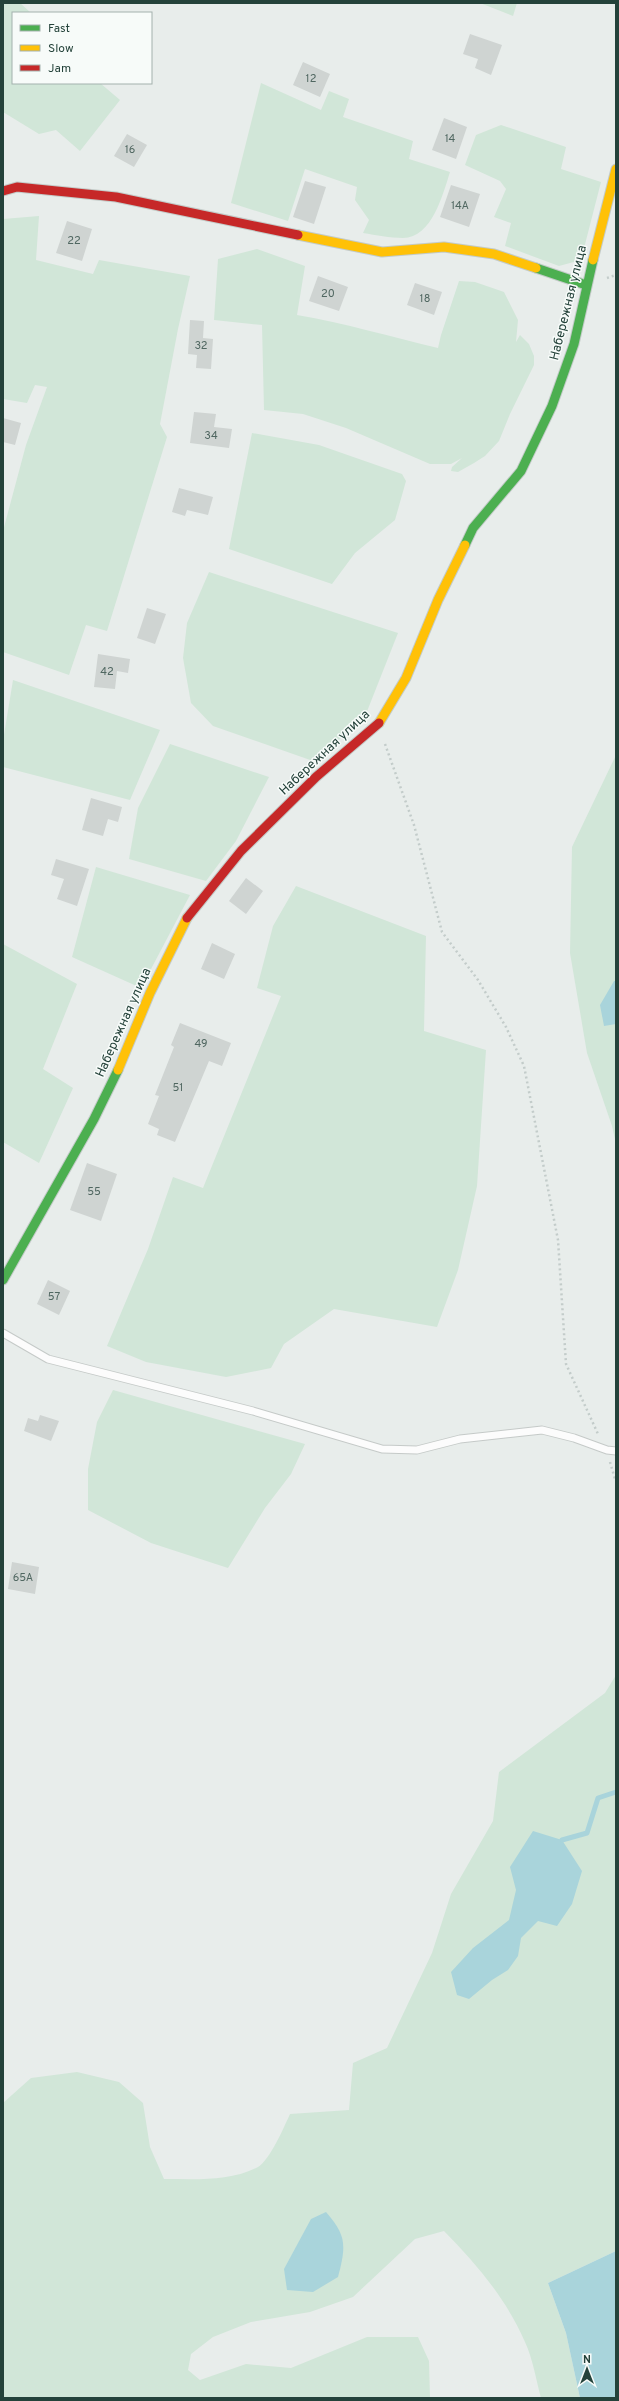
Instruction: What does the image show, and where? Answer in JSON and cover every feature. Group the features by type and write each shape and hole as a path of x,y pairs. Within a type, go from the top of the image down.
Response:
{"street":[{"name":"Набережная улица","path":"3,1280 94,1119 125,1056 150,993 184,921 241,852 316,777 378,725 406,678 438,600 473,528 521,471 549,413 574,344 586,285 616,169"},
{"path":"3,191 17,187 116,197 382,252 444,247 494,254 586,285"}],"lane":[{"path":"3,1262 22,1244"},
{"path":"3,1333 48,1359 253,1411 382,1449 417,1450 460,1439 542,1430 574,1438 607,1450 616,1451"}],"path":[{"path":"378,725 414,825 442,932 478,980 506,1027 524,1066 558,1240 566,1364 581,1400 607,1450 615,1479"}],"green space":[{"path":"3,3 20,3 30,12 12,12 12,84 101,84 120,100 80,151 56,130 39,134 3,112"},
{"path":"480,3 517,3 513,16"},
{"path":"261,83 321,110 329,91 349,99 343,117 413,141 409,159 450,172 440,203 429,223 422,231 413,236 403,238 363,233 369,220 355,200 357,187 305,169 288,221 231,203"},
{"path":"501,125 566,147 561,169 601,182 581,260 559,266 505,246 511,223 494,217 506,189 500,181 465,165 476,135"},
{"path":"39,216 36,260 93,274 99,260 190,276 178,329 160,424 167,437 107,631 86,625 69,675 3,652 3,531 26,445 47,387 35,385 27,403 3,399 3,219"},
{"path":"257,249 305,266 297,315 350,326 438,348 459,281 475,282 504,292 518,320 516,342 520,335 529,344 534,356 534,365 510,414 499,441 485,456 458,472 451,471 452,467 462,458 451,464 430,464 346,428 303,414 264,410 262,325 214,320 218,259"},
{"path":"252,433 319,445 402,474 406,481 395,520 355,553 332,584 229,549"},
{"path":"209,572 398,633 364,719 313,761 213,726 191,703 183,658 187,623"},
{"path":"13,680 160,730 130,800 3,767 3,741"},
{"path":"170,744 269,777 236,841 206,881 129,859 138,808"},
{"path":"616,755 616,1144 612,1126 587,1053 570,953 572,847"},
{"path":"96,867 190,895 141,988 72,957"},
{"path":"296,886 426,936 424,1031 486,1050 477,1186 458,1270 437,1327 334,1309 284,1344 271,1368 226,1377 146,1362 107,1346 148,1249 173,1177 203,1188 281,996 257,988 273,926"},
{"path":"3,944 77,984 43,1069 73,1088 39,1163 3,1142"},
{"path":"113,1390 305,1444 291,1474 265,1508 228,1568 151,1543 88,1510 88,1469 97,1422"},
{"path":"616,1675 616,2251 548,2283 566,2333 580,2398 541,2398 528,2349 518,2326 490,2283 468,2256 444,2231 415,2239 353,2297 310,2312 251,2322 213,2337 191,2354 188,2370 200,2380 246,2364 291,2368 367,2337 418,2337 429,2361 430,2398 3,2398 3,2103 31,2078 77,2072 119,2082 143,2103 150,2147 164,2179 212,2179 247,2172 258,2167 267,2158 290,2114 349,2110 353,2063 387,2048 432,1953 451,1894 493,1821 499,1772 605,1693"}],"water":[{"path":"614,981 616,981 616,1024 604,1026 600,1005"},
{"path":"533,1831 562,1840 582,1871 572,1904 557,1926 538,1921 521,1938 518,1956 508,1970 492,1980 469,1999 457,1995 451,1972 473,1948 509,1920 516,1890 510,1867"},
{"path":"326,2212 338,2228 343,2242 338,2277 313,2292 287,2290 284,2269 311,2219"},
{"path":"616,2251 616,2398 580,2398 566,2333 548,2283"}],"building":[{"path":"470,34 502,45 491,75 475,68 478,59 463,54"},
{"path":"303,62 330,74 320,97 293,85"},
{"path":"444,118 467,127 456,159 432,150"},
{"path":"127,134 147,145 134,167 114,156"},
{"path":"305,181 326,187 314,224 293,217"},
{"path":"451,185 480,194 469,227 440,217"},
{"path":"67,221 92,229 82,261 56,253"},
{"path":"318,276 348,287 339,311 309,301"},
{"path":"415,283 442,292 434,315 407,305"},
{"path":"190,320 204,321 203,338 213,339 211,369 196,368 197,355 188,354"},
{"path":"194,412 216,414 214,427 232,429 229,448 190,443"},
{"path":"3,418 21,423 15,445 3,442"},
{"path":"179,488 213,497 208,515 187,510 185,516 172,512"},
{"path":"147,608 166,614 155,644 137,638"},
{"path":"98,654 130,659 128,673 117,671 115,689 94,687"},
{"path":"91,798 122,807 118,822 108,819 103,836 82,830"},
{"path":"56,859 89,869 77,906 57,899 64,879 51,875"},
{"path":"246,878 263,891 246,914 229,901"},
{"path":"212,943 235,954 224,979 201,969"},
{"path":"180,1023 231,1043 222,1066 209,1061 175,1142 157,1135 159,1129 148,1124 159,1096 155,1095 174,1047 171,1045"},
{"path":"87,1163 117,1174 101,1221 70,1210"},
{"path":"48,1280 70,1291 59,1315 37,1304"},
{"path":"40,1415 59,1421 51,1441 24,1431 28,1418 38,1421"},
{"path":"12,1562 39,1567 35,1594 8,1589"}],"waterway":[{"path":"562,1840 587,1833 598,1798 616,1792"}],"traffic: fast":[{"path":"465,545 473,528 521,471 552,406 574,344 593,260"},
{"path":"536,268 586,285"},
{"path":"3,1280 94,1119 118,1070"}],"traffic: slow":[{"path":"593,260 616,169"},
{"path":"298,235 382,252 444,247 494,254 536,268"},
{"path":"379,723 406,678 438,600 465,545"},
{"path":"118,1070 150,993 187,918"}],"traffic: jam":[{"path":"3,191 17,187 116,197 298,235"},
{"path":"187,918 241,851 316,777 379,723"}]}
